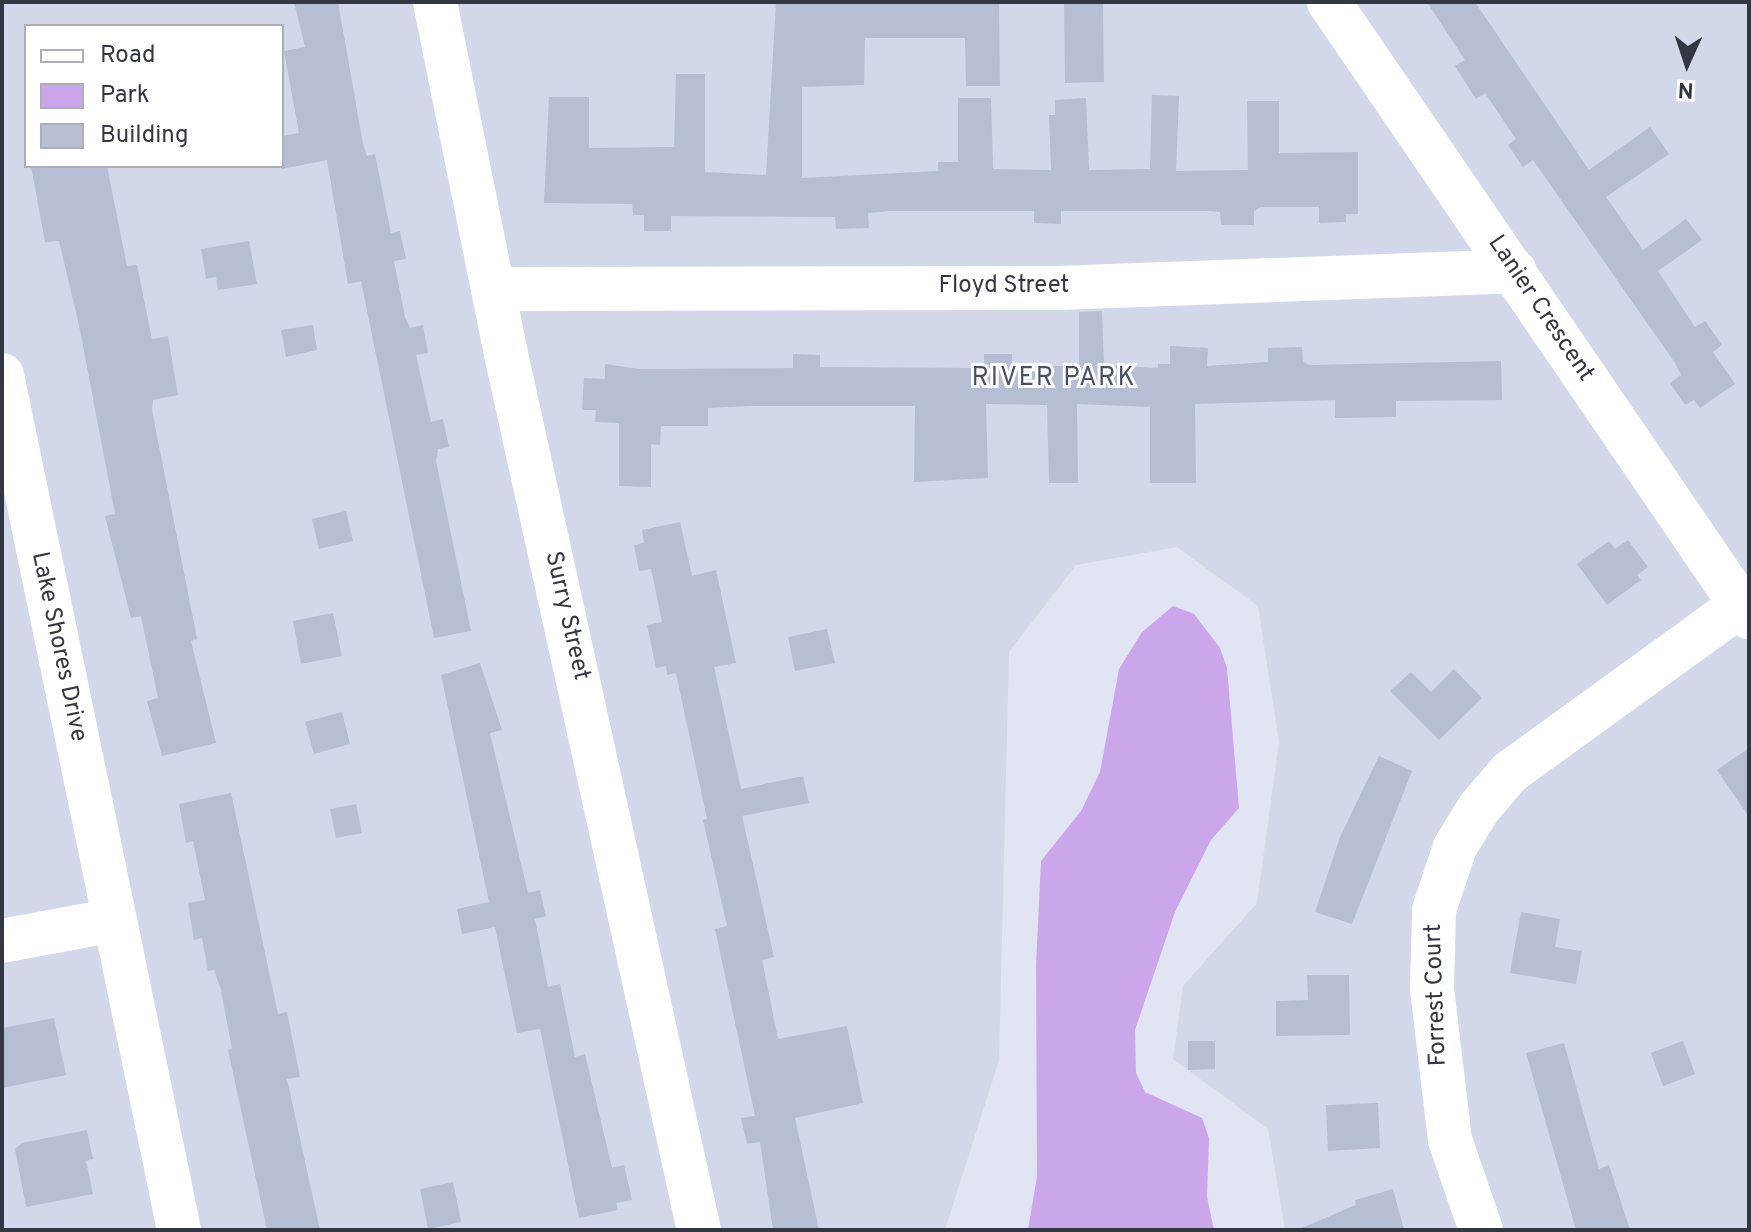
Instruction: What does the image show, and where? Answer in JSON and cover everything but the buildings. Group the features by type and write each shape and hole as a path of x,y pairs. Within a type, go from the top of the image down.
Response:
{"street":[{"name":"Surry Street","path":"435,2 493,289 699,1230"},
{"name":"Lanier Crescent","path":"1329,2 1745,611"},
{"name":"Floyd Street","path":"493,289 1057,288 1515,271"},
{"name":"Lake Shores Drive","path":"2,375 179,1230"},
{"name":"Forrest Court","path":"1481,1230 1450,1140 1432,988 1434,910 1455,847 1479,808 1510,772 1745,611"},
{"path":"2,941 114,920"}],"shaded area":[{"path":"2,2 1749,2 1749,1230 1285,1230 1268,1129 1173,1059 1183,986 1257,903 1279,742 1258,606 1177,547 1076,565 1009,652 999,1060 945,1230 2,1230"}],"green space":[{"path":"1173,606 1194,614 1220,648 1227,668 1239,808 1211,840 1175,912 1135,1030 1136,1073 1145,1092 1202,1118 1209,1138 1207,1197 1214,1230 1028,1230 1037,1176 1036,965 1041,861 1081,811 1100,772 1119,669 1142,632"}],"district":[{"name":"RIVER PARK","path":"1054,379"}]}
